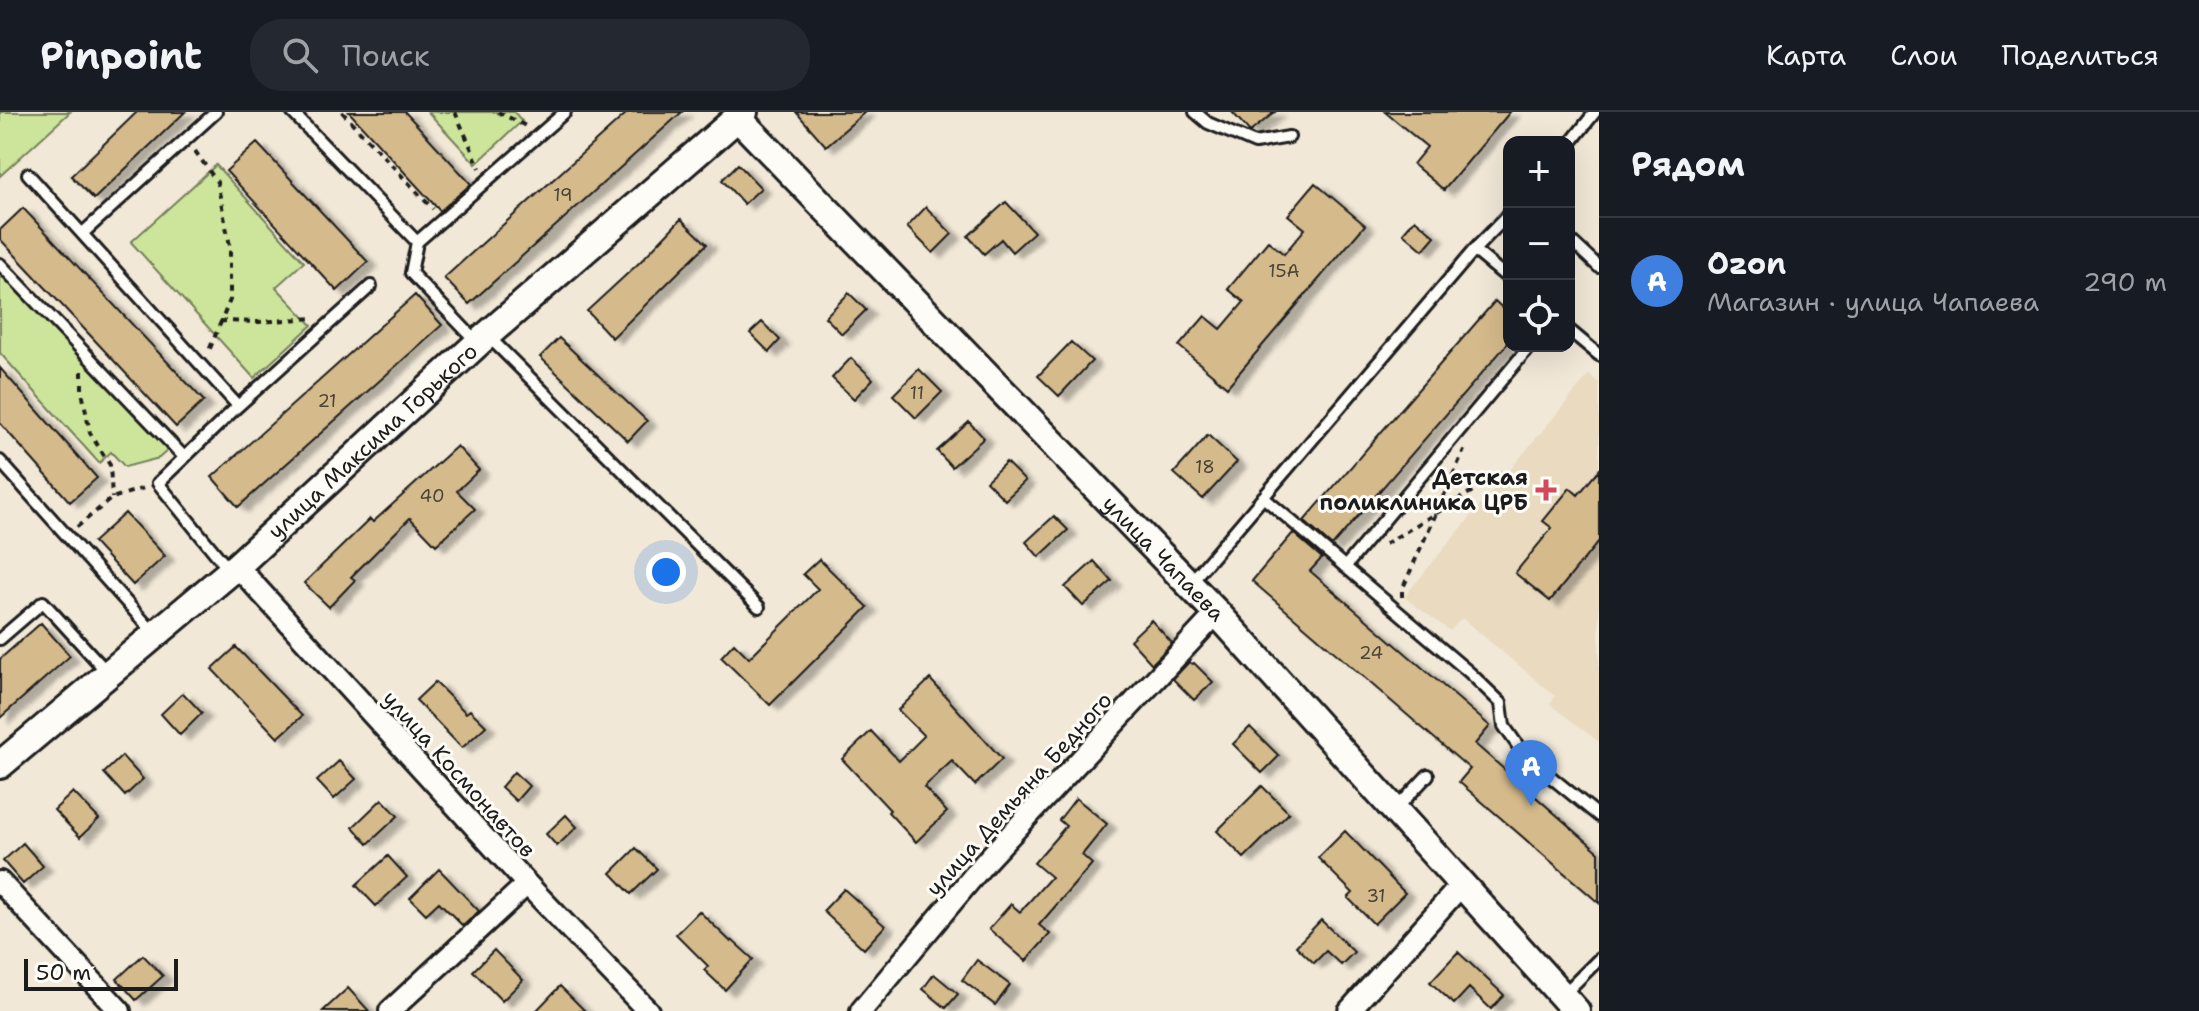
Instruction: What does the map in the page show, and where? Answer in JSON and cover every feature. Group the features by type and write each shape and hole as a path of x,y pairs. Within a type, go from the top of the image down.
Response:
{"street":[{"name":"улица Максима Горького","path":"0,765 233,569 483,340 741,114"},
{"name":"улица Чапаева","path":"741,114 1217,613 1569,1003"},
{"name":"улица Космонавтов","path":"233,569 648,1011"},
{"name":"улица Демьяна Бедного","path":"861,1011 987,860 1217,613"},
{"path":"0,882 120,1011"},
{"path":"1349,1011 1463,883"},
{"path":"390,1011 527,884"}],"lane":[{"path":"83,233 216,112"},
{"path":"292,112 417,242"},
{"path":"565,112 417,242 411,273 759,607"},
{"path":"1195,112 1208,123 1255,143 1289,137"},
{"path":"1575,137 1595,112"},
{"path":"28,174 238,406"},
{"path":"1189,583 1474,250 1503,220"},
{"path":"1575,245 1599,267"},
{"path":"1474,250 1503,274"},
{"path":"0,264 184,457"},
{"path":"233,569 158,483 371,286"},
{"path":"1575,335 1599,355"},
{"path":"1345,567 1525,352"},
{"path":"0,461 155,635"},
{"path":"1263,497 1501,703 1504,726 1525,756 1599,816"},
{"path":"0,639 43,602 109,674"},
{"path":"1396,809 1428,775"},
{"path":"1569,1003 1599,959"}],"path":[{"path":"342,112 438,215 452,211"},
{"path":"455,112 486,181"},
{"path":"498,112 540,134"},
{"path":"187,139 217,182 230,246 230,300 203,366"},
{"path":"220,321 302,320 339,315"},
{"path":"81,349 82,391 90,433 110,465 112,498"},
{"path":"1401,615 1402,590 1465,449 1455,435"},
{"path":"1364,543 1380,548 1504,472"},
{"path":"67,535 112,498 158,483"}],"shaded area":[{"name":"Детская поликлиника ЦРБ","path":"1589,375 1599,383 1599,742 1550,704 1555,696 1462,618 1450,631 1404,597"}],"green space":[{"path":"0,112 70,112 0,176"},
{"path":"428,112 514,112 522,121 476,164"},
{"path":"216,165 304,262 276,287 312,325 254,378 131,242"},
{"path":"0,264 168,450 159,458 125,467 111,452 99,463 0,353"}],"building":[{"path":"137,112 185,112 94,199 71,176"},
{"path":"349,112 405,112 471,184 440,211"},
{"path":"628,112 682,112 469,304 444,278"},
{"path":"796,112 865,112 826,146"},
{"path":"1232,112 1275,112 1250,132"},
{"path":"1385,112 1510,112 1444,190 1413,164 1427,147"},
{"path":"257,143 368,262 337,291 226,171"},
{"path":"738,164 761,188 744,204 722,180"},
{"path":"1315,183 1365,225 1227,387 1179,346 1205,316 1221,329 1244,302 1228,289 1268,241 1284,254 1305,229 1288,215"},
{"path":"1006,202 1034,232 1012,252 1001,239 984,254 968,236"},
{"path":"926,207 952,234 933,253 907,227"},
{"path":"23,208 204,401 176,427 0,239 0,230"},
{"path":"681,219 707,244 612,338 587,311"},
{"path":"1415,219 1435,236 1423,250 1403,233"},
{"path":"849,293 866,310 842,334 825,317"},
{"path":"415,295 442,325 238,507 212,477"},
{"path":"1495,301 1503,308 1503,349 1332,546 1304,521"},
{"path":"762,322 780,340 769,352 750,333"},
{"path":"559,338 647,421 628,441 540,357"},
{"path":"1071,342 1092,361 1059,396 1038,376"},
{"path":"851,358 873,379 854,399 832,378"},
{"path":"0,368 97,478 70,502 0,423"},
{"path":"919,369 942,392 916,418 893,395"},
{"path":"969,422 984,438 952,467 937,451"},
{"path":"1208,435 1237,462 1203,499 1174,473"},
{"path":"457,446 479,470 457,491 475,509 436,545 410,518 351,577 355,580 329,607 304,583 370,519 373,522"},
{"path":"1006,462 1025,481 1005,500 986,481"},
{"path":"1599,470 1599,541 1550,601 1515,573 1552,528 1543,521 1570,488 1578,495"},
{"path":"125,513 165,556 133,585 93,542"},
{"path":"1054,516 1068,530 1039,557 1026,542"},
{"path":"1293,533 1322,558 1310,571 1490,726 1475,744 1599,852 1599,903 1459,782 1470,769 1252,581"},
{"path":"819,559 868,607 770,705 721,657 734,643 749,658 818,589 803,574"},
{"path":"1094,561 1112,581 1083,606 1065,587"},
{"path":"1151,620 1172,643 1152,664 1130,640"},
{"path":"41,623 70,656 0,718 0,659"},
{"path":"236,647 302,716 278,738 212,669"},
{"path":"1189,662 1194,663 1213,682 1194,700 1173,679"},
{"path":"930,679 1002,759 975,785 952,761 924,787 947,812 916,842 842,759 871,731 899,761 924,736 898,710"},
{"path":"435,682 466,713 470,710 486,726 462,748 416,700"},
{"path":"183,693 202,713 180,735 161,714"},
{"path":"1250,727 1279,756 1262,773 1233,744"},
{"path":"122,756 143,779 125,796 104,773"},
{"path":"339,761 356,779 334,799 317,781"},
{"path":"514,772 529,786 516,801 501,787"},
{"path":"1262,786 1289,813 1244,858 1217,831"},
{"path":"73,792 99,819 80,837 54,810"},
{"path":"1076,798 1107,824 1082,855 1092,864 1039,925 1050,934 1026,961 989,929 1011,904 1020,912 1051,877 1034,863 1066,826 1059,820"},
{"path":"382,799 398,816 368,844 353,827"},
{"path":"566,815 577,827 557,846 546,834"},
{"path":"1345,831 1405,893 1374,924 1348,898 1353,893 1318,858"},
{"path":"23,843 43,866 23,884 3,861"},
{"path":"636,848 657,869 631,894 611,873"},
{"path":"388,856 407,877 376,906 356,885"},
{"path":"439,869 479,911 463,926 439,902 426,914 410,898"},
{"path":"844,889 885,926 864,949 823,911"},
{"path":"699,911 753,959 725,990 704,970 708,966 676,934"},
{"path":"1321,920 1354,952 1341,965 1326,951 1314,963 1296,946"},
{"path":"494,950 523,980 502,1001 473,971"},
{"path":"1458,952 1504,995 1491,1009 1469,988 1454,1004 1430,982"},
{"path":"143,955 163,976 136,1000 117,979"},
{"path":"977,960 1010,985 995,1005 962,980"},
{"path":"934,974 958,994 946,1008 923,989"},
{"path":"560,986 585,1011 536,1011"},
{"path":"348,988 369,1011 323,1011"}],"place":[{"name":"Детская поликлиника ЦРБ","path":"1546,490"},
{"name":"Ozon","path":"1531,806"}]}
